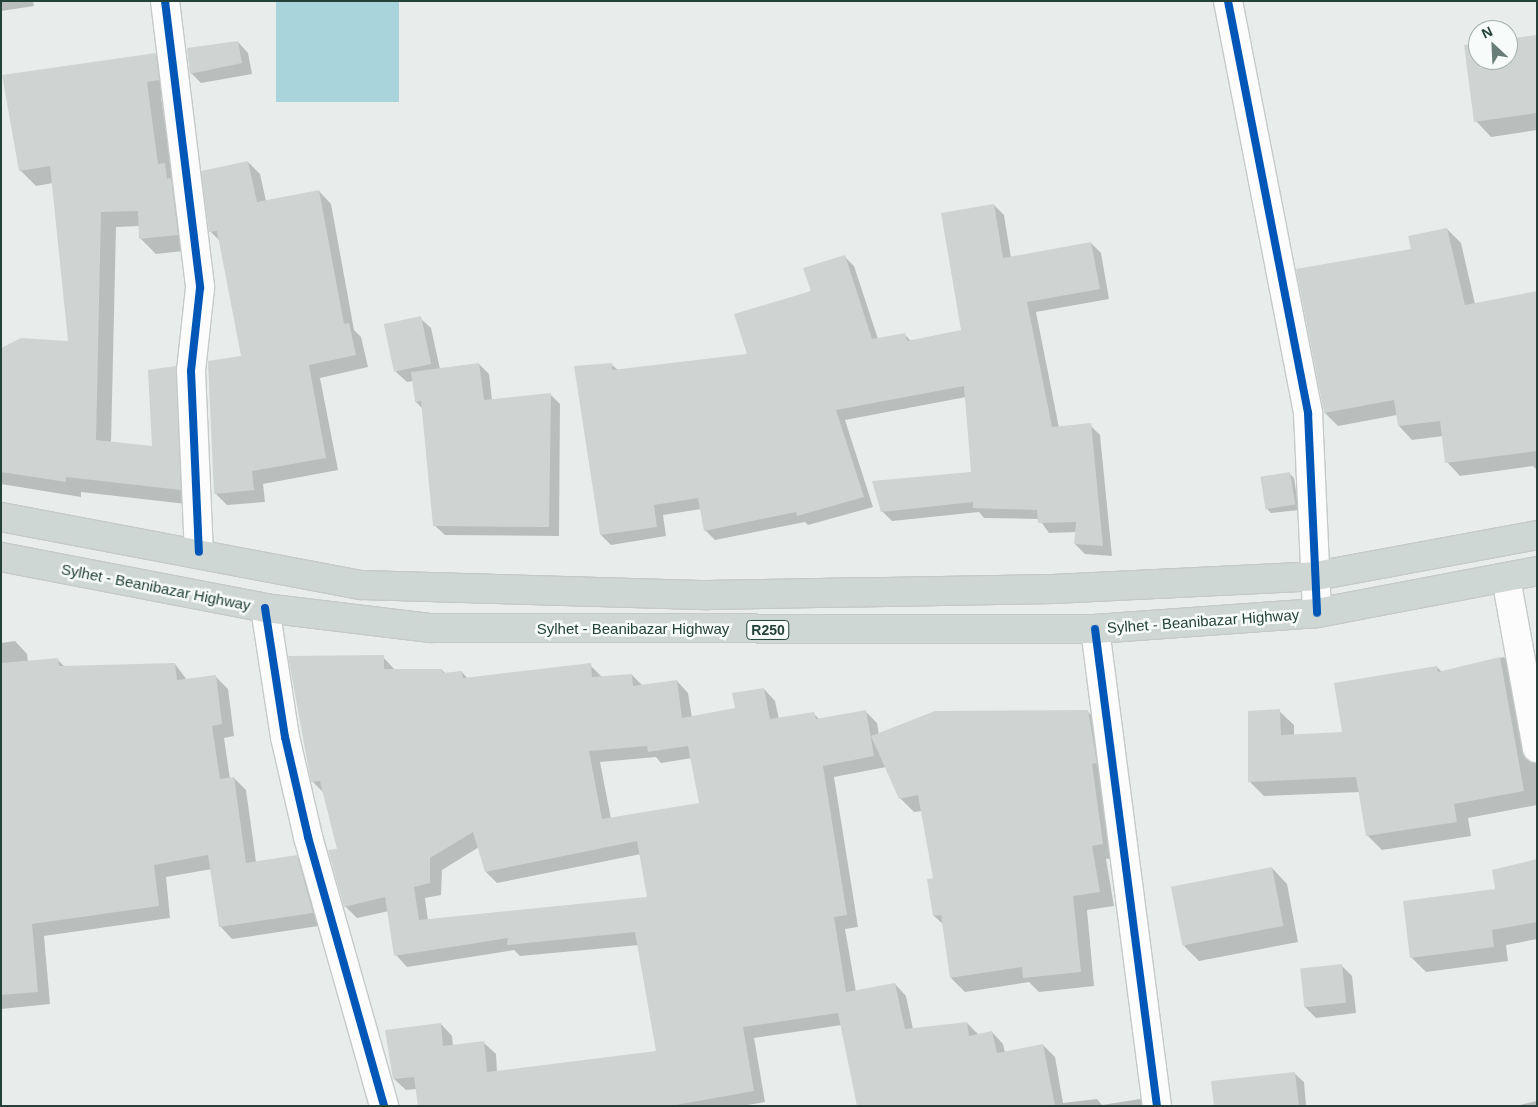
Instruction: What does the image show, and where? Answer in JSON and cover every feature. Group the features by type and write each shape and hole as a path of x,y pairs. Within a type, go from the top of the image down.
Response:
{"main road":[{"path":"1,517 199,552 362,585 708,595 1053,588 1316,576 1537,535"},
{"name":"Sylhet - Beanibazar Highway","path":"1,556 265,608 430,628 1095,629 1317,613 1537,571"}],"street":[{"path":"165,1 173,88 200,288 191,371 199,552"},
{"path":"1228,1 1308,413 1317,613"},
{"path":"1506,578 1537,748"},
{"path":"265,608 284,737 308,837 384,1106"},
{"path":"1095,629 1157,1106"}],"water":[{"path":"276,1 399,1 399,102 276,102"}],"building":[{"path":"1537,35 1537,113 1474,122 1464,45 1468,44 1468,70 1518,70 1518,38"},
{"path":"238,41 242,63 190,74 187,48"},
{"path":"156,53 159,80 147,82 158,164 165,163 167,179 171,178 178,235 139,239 138,211 101,212 96,440 152,446 148,370 176,366 181,490 66,477 66,482 1,472 1,348 21,338 68,341 50,166 19,171 2,75"},
{"path":"248,161 257,202 319,190 344,324 349,323 356,355 309,365 326,458 252,471 254,490 214,494 208,361 241,356 217,231 209,232 201,171"},
{"path":"994,204 1003,258 1091,242 1100,289 1027,302 1052,427 1091,423 1103,546 1074,544 1076,522 1038,523 1037,510 973,508 973,502 881,512 872,481 971,472 964,386 836,410 864,497 797,516 796,512 704,531 698,498 654,505 657,527 600,535 574,366 612,363 612,370 747,354 734,314 811,291 803,268 845,255 872,339 905,333 907,341 961,330 941,213"},
{"path":"1447,228 1465,305 1537,291 1537,451 1445,463 1440,421 1398,426 1394,400 1324,413 1296,269 1411,249 1408,236"},
{"path":"421,316 431,364 394,372 384,324"},
{"path":"479,363 484,400 551,393 549,527 433,526 421,401 415,402 411,372"},
{"path":"1290,472 1295,505 1266,509 1260,477"},
{"path":"384,655 384,669 442,669 443,673 462,671 463,678 591,663 592,677 632,674 633,686 677,680 682,718 735,708 732,693 764,688 770,719 814,712 816,719 866,710 874,756 823,766 847,915 834,917 846,992 895,983 905,1029 967,1022 969,1036 992,1031 997,1053 1043,1044 1055,1106 857,1106 838,1013 743,1027 754,1091 670,1106 418,1106 414,1077 393,1079 385,1030 441,1023 443,1046 484,1041 487,1072 656,1051 635,932 507,945 508,938 394,956 385,897 344,907 328,850 337,849 320,781 311,782 288,656","holes":["647,746 648,752 688,746 699,803 602,819 589,751","473,832 485,872 637,841 647,897 419,920 414,887 430,883 430,858"]},
{"path":"1500,657 1524,791 1454,804 1457,822 1366,836 1356,777 1248,782 1248,711 1280,709 1281,735 1342,732 1334,683 1437,666 1438,672"},
{"path":"58,658 59,666 175,663 177,680 216,675 222,724 212,726 220,779 234,777 246,863 297,855 313,913 219,927 208,855 154,865 159,906 32,924 38,992 1,995 1,663"},
{"path":"1088,710 1097,763 1092,764 1103,844 1092,846 1100,892 1073,896 1081,972 1023,978 1022,967 950,978 941,915 933,916 927,879 933,878 918,795 899,799 871,736 935,711"},
{"path":"1537,859 1537,922 1492,930 1494,947 1410,958 1403,901 1495,889 1492,870"},
{"path":"1272,867 1283,926 1182,946 1171,887"},
{"path":"1342,964 1346,1003 1304,1007 1300,968"},
{"path":"1295,1072 1299,1106 1214,1106 1211,1081"}],"cycle path":[{"path":"165,1 200,288 191,371 199,552"},
{"path":"1228,1 1308,413 1317,613"},
{"path":"265,608 285,737 308,837 384,1106"},
{"path":"1095,629 1157,1106"}]}
